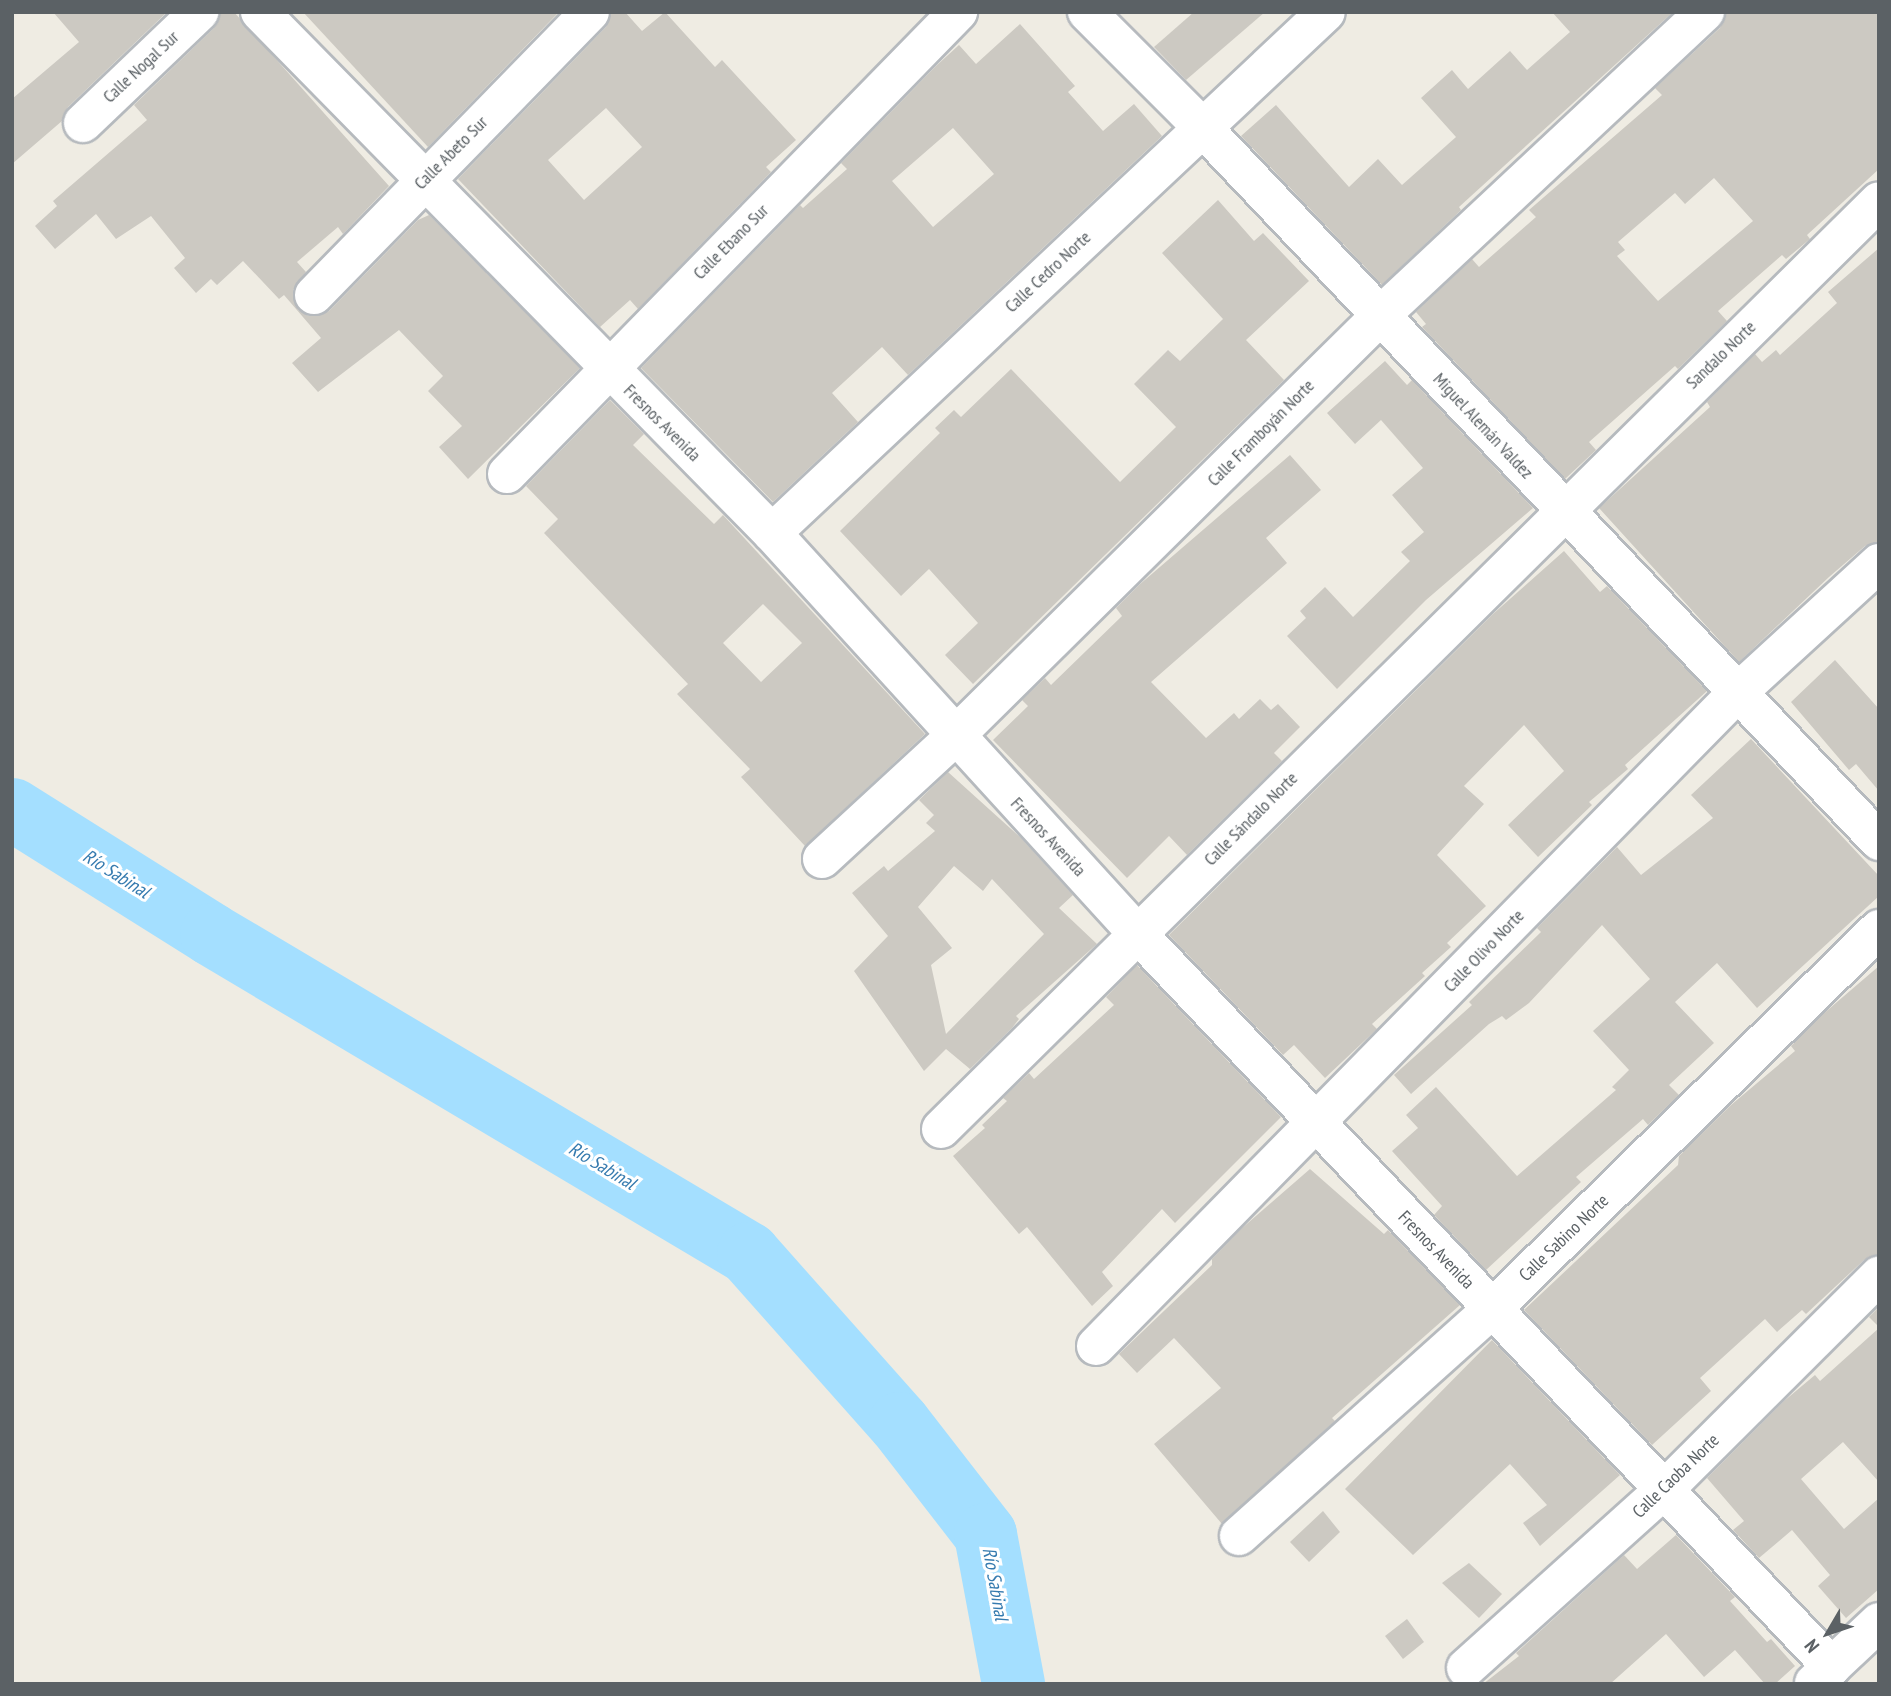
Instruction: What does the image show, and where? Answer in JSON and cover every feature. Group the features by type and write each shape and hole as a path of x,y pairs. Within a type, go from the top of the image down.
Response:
{"street":[{"name":"Calle Nogal Sur","path":"83,123 200,12"},
{"name":"Fresnos Avenida","path":"260,12 422,181 772,533 954,737 1136,932 1666,1488 1822,1675"},
{"name":"Calle Abeto Sur","path":"314,295 422,181 590,12"},
{"name":"Calle Ebano Sur","path":"507,474 607,368 958,12"},
{"name":"Miguel Alemán Valdez","path":"1087,12 1202,127 1736,694 1879,841"},
{"name":"Calle Cedro Norte","path":"772,533 1326,12"},
{"name":"Calle Framboyán Norte","path":"822,859 954,737 1380,316 1705,12"},
{"name":"Sandalo Norte","path":"1562,510 1879,201"},
{"name":"Calle Sándalo Norte","path":"941,1129 1562,510"},
{"name":"Calle Olivo Norte","path":"1096,1346 1736,694 1879,563"},
{"name":"Calle Sabino Norte","path":"1239,1536 1493,1308 1879,929"},
{"name":"Calle Caoba Norte","path":"1466,1668 1666,1488 1879,1276"},
{"path":"1822,1675 1879,1622"}],"building":[{"path":"53,12 167,12 68,107 62,121 12,164 12,99 79,42"},
{"path":"220,12 234,12 389,186 343,234 338,227 297,262 306,272 293,290 298,310 309,316 329,311 418,220 429,215 580,368 468,479 439,447 462,426 428,391 443,376 399,330 318,392 292,363 321,338 284,295 279,299 243,261 217,285 211,279 196,293 174,268 185,258 151,216 116,239 96,214 55,249 35,226 57,206 53,201 147,120 134,105 214,28"},
{"path":"303,12 559,12 428,147"},
{"path":"611,12 625,12 642,31 665,12 715,67 722,60 796,140 766,167 771,172 638,309 630,300 600,327 458,179 606,27","holes":["606,108 642,147 584,200 548,160"]},
{"path":"1194,12 1265,12 1186,80 1154,47"},
{"path":"1552,12 1673,12 1459,207 1461,210 1382,285 1241,136 1276,105 1349,187 1378,159 1402,185 1456,137 1421,98 1452,70 1468,89 1510,51 1527,70 1570,32"},
{"path":"1726,12 1879,12 1879,169 1807,235 1810,239 1786,259 1782,255 1718,311 1727,321 1678,369 1675,366 1589,442 1596,450 1565,479 1422,327 1426,324 1416,312 1472,259 1479,267 1536,217 1529,210 1662,95 1655,88 1720,28","holes":["1714,178 1753,221 1658,301 1617,256 1625,250 1618,242 1675,193 1685,204"]},
{"path":"1020,24 1075,86 1068,92 1103,131 1134,104 1162,136 908,375 882,347 832,393 858,422 773,502 641,368 800,205 803,208 847,169 841,163 959,45 976,64","holes":["953,128 994,174 933,227 892,181"]},
{"path":"1218,200 1254,241 1263,233 1309,281 1246,340 1284,380 973,684 945,655 978,623 929,569 901,596 840,531 940,433 935,428 954,410 961,417 1011,369 1120,482 1176,427 1134,384 1168,350 1180,361 1223,319 1162,253"},
{"path":"1879,248 1879,542 1865,546 1739,662 1599,508 1710,407 1707,402 1755,354 1762,362 1776,350 1780,355 1837,303 1828,292"},
{"path":"1385,361 1407,385 1412,380 1533,508 1426,600 1337,689 1287,636 1306,618 1300,611 1325,587 1353,617 1410,561 1401,552 1424,532 1392,495 1423,468 1381,420 1355,444 1327,413"},
{"path":"610,400 644,434 633,445 714,524 723,515 925,734 805,846 741,777 750,769 677,694 688,684 544,533 558,519 526,486","holes":["763,604 802,643 761,682 723,643"]},
{"path":"1290,455 1321,490 1266,538 1287,563 1151,682 1206,738 1234,713 1239,719 1260,699 1271,710 1278,704 1300,727 1274,753 1282,761 1187,855 1169,836 1127,878 993,740 1028,706 1022,700 1045,678 1051,685 1122,616 1116,608 1139,585"},
{"path":"1564,551 1600,592 1607,586 1707,691 1625,765 1628,769 1589,802 1592,805 1538,857 1508,825 1564,771 1524,725 1464,786 1484,804 1437,855 1486,906 1447,943 1451,947 1422,973 1425,976 1372,1024 1377,1029 1325,1078 1294,1045 1283,1055 1169,935 1493,614"},
{"path":"1835,660 1879,709 1879,791 1856,764 1849,770 1791,702"},
{"path":"1751,739 1879,876 1879,896 1757,1008 1717,963 1675,1002 1714,1043 1669,1085 1679,1095 1648,1125 1643,1119 1576,1177 1581,1182 1486,1270 1434,1215 1442,1206 1392,1151 1418,1128 1406,1115 1436,1087 1517,1176 1616,1090 1612,1087 1629,1070 1593,1031 1650,979 1602,925 1529,1003 1506,1020 1502,1016 1489,1024 1411,1094 1394,1075 1472,1005 1469,1002 1541,932 1537,928 1617,847 1641,875 1713,818 1691,795"},
{"path":"948,772 1020,837 1073,895 1059,908 1097,944 1016,1016 1019,1019 1012,1028 970,1069 946,1049 924,1071 854,971 888,936 852,893 884,866 888,871 935,831 926,823 934,815 919,800","holes":["954,866 983,891 992,879 1044,934 946,1034 931,965 952,948 918,907"]},
{"path":"1137,965 1281,1117 1175,1223 1162,1209 1102,1272 1113,1286 1092,1306 1027,1227 1019,1234 953,1156 985,1128 982,1125 1007,1101 1003,1098 1029,1073 1034,1079 1114,1005 1106,997"},
{"path":"1879,966 1879,1255 1864,1260 1806,1314 1802,1310 1777,1332 1765,1319 1700,1378 1711,1391 1652,1445 1524,1310 1678,1165 1679,1156 1731,1105 1795,1051 1791,1046 1823,1014"},
{"path":"1310,1169 1384,1234 1388,1230 1460,1305 1332,1418 1335,1421 1222,1524 1154,1444 1221,1388 1174,1338 1137,1373 1119,1354 1212,1265 1212,1259 1241,1229"},
{"path":"1879,1307 1879,1327 1869,1317"},
{"path":"1879,1328 1879,1482 1843,1442 1801,1479 1844,1529 1879,1498 1879,1589 1846,1618 1818,1586 1830,1575 1792,1530 1759,1558 1733,1530 1744,1521 1707,1478 1784,1401 1815,1375 1820,1381"},
{"path":"1492,1340 1620,1475 1540,1546 1523,1523 1547,1505 1510,1464 1413,1555 1345,1489"},
{"path":"1323,1511 1340,1532 1309,1562 1290,1542"},
{"path":"1676,1535 1735,1597 1730,1601 1767,1642 1771,1639 1795,1666 1775,1684 1765,1684 1735,1650 1704,1677 1666,1634 1610,1684 1483,1684 1519,1656 1516,1653 1624,1555 1637,1569"},
{"path":"1469,1563 1502,1594 1479,1618 1442,1583"},
{"path":"1407,1619 1424,1642 1403,1659 1385,1636"}],"waterway":[{"name":"Río Sabinal","path":"12,809 211,934 748,1253 899,1423 985,1534 1013,1684"}]}
